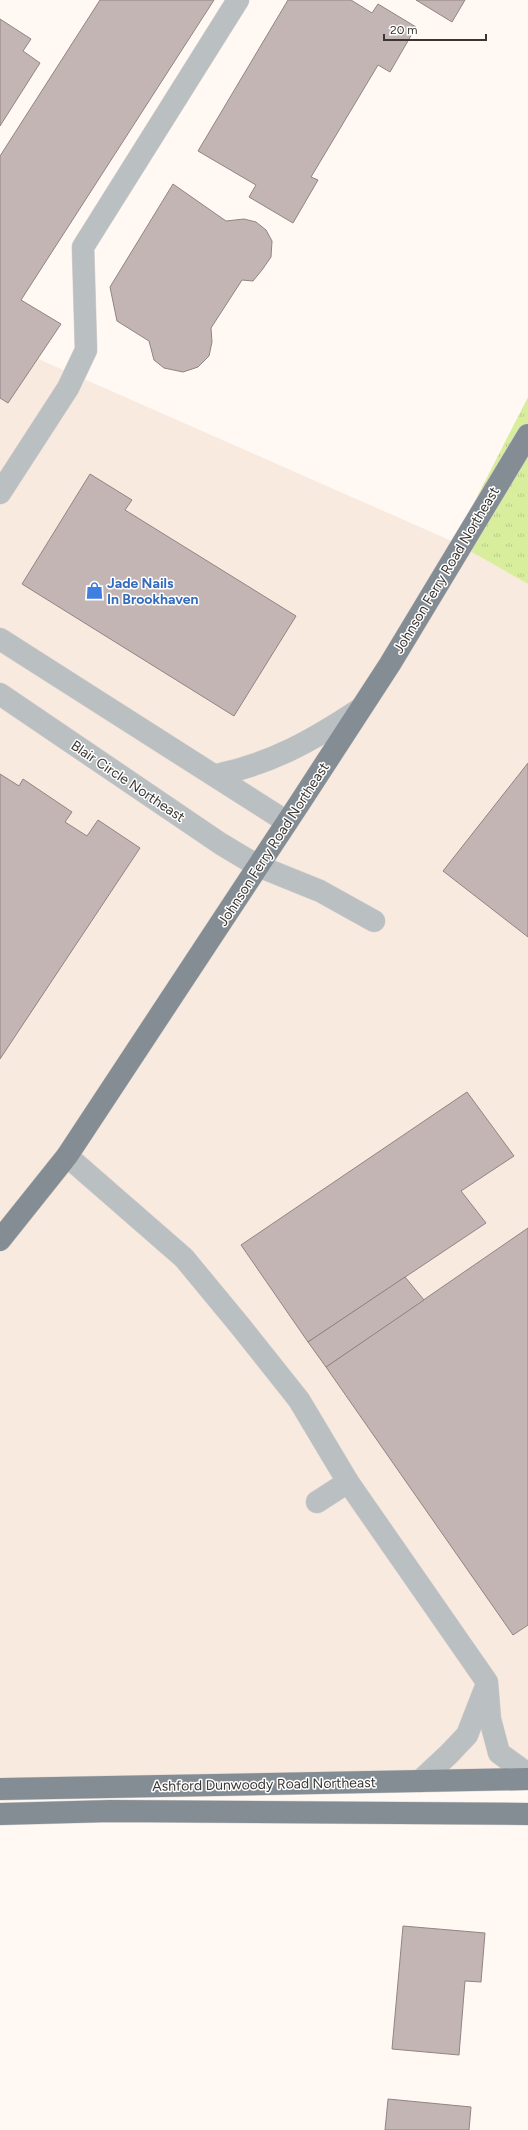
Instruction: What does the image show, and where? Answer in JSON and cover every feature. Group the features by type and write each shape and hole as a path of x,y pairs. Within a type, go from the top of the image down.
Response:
{"main road":[{"name":"Johnson Ferry Road Northeast","path":"0,1240 67,1156 287,822 360,710 528,435"},
{"name":"Ashford Dunwoody Road Northeast","path":"0,1790 528,1778"},
{"name":"Ashford Dunwoody Road Northeast","path":"0,1814 119,1812 528,1814"}],"street":[{"path":"0,493 68,388 86,350 83,247 238,0"},
{"path":"0,639 216,775 287,822"},
{"name":"Blair Circle Northeast","path":"0,694 221,844 258,866 320,891 374,921"},
{"path":"216,775 242,770 276,758 360,710"},
{"path":"67,1156 184,1258 298,1400 348,1482 487,1682 490,1719 499,1753 528,1774"},
{"path":"317,1502 348,1482"},
{"path":"420,1781 467,1735 487,1682"}],"shaded area":[{"path":"0,342 454,542 528,584 528,1776 0,1777"}],"green space":[{"path":"528,397 528,584 454,542"}],"building":[{"path":"100,0 214,0 21,300 61,324 8,403 0,398 0,156"},
{"path":"288,0 351,0 372,13 378,4 416,27 390,72 378,65 311,177 318,180 293,223 249,197 256,185 198,151"},
{"path":"416,0 465,0 452,22"},
{"path":"0,19 31,39 23,51 40,63 0,126"},
{"path":"173,184 226,221 244,219 256,222 266,230 272,241 271,257 262,270 253,281 242,280 211,328 212,342 209,356 198,367 183,372 164,368 154,360 149,341 117,321 110,287"},
{"path":"90,474 132,500 125,510 296,616 234,716 22,584"},
{"path":"528,763 528,937 443,871"},
{"path":"0,774 19,786 23,779 72,812 65,822 87,836 98,820 140,848 0,1059"},
{"path":"467,1092 514,1156 461,1191 486,1223 308,1342 241,1245"},
{"path":"528,1228 528,1625 513,1635 326,1367"},
{"path":"405,1277 424,1300 326,1367 308,1342"},
{"path":"403,1926 485,1933 481,1982 465,1981 459,2055 392,2049"},
{"path":"388,2099 471,2107 469,2130 385,2130"}],"place":[{"name":"Jade Nails In Brookhaven","path":"94,591"}]}
